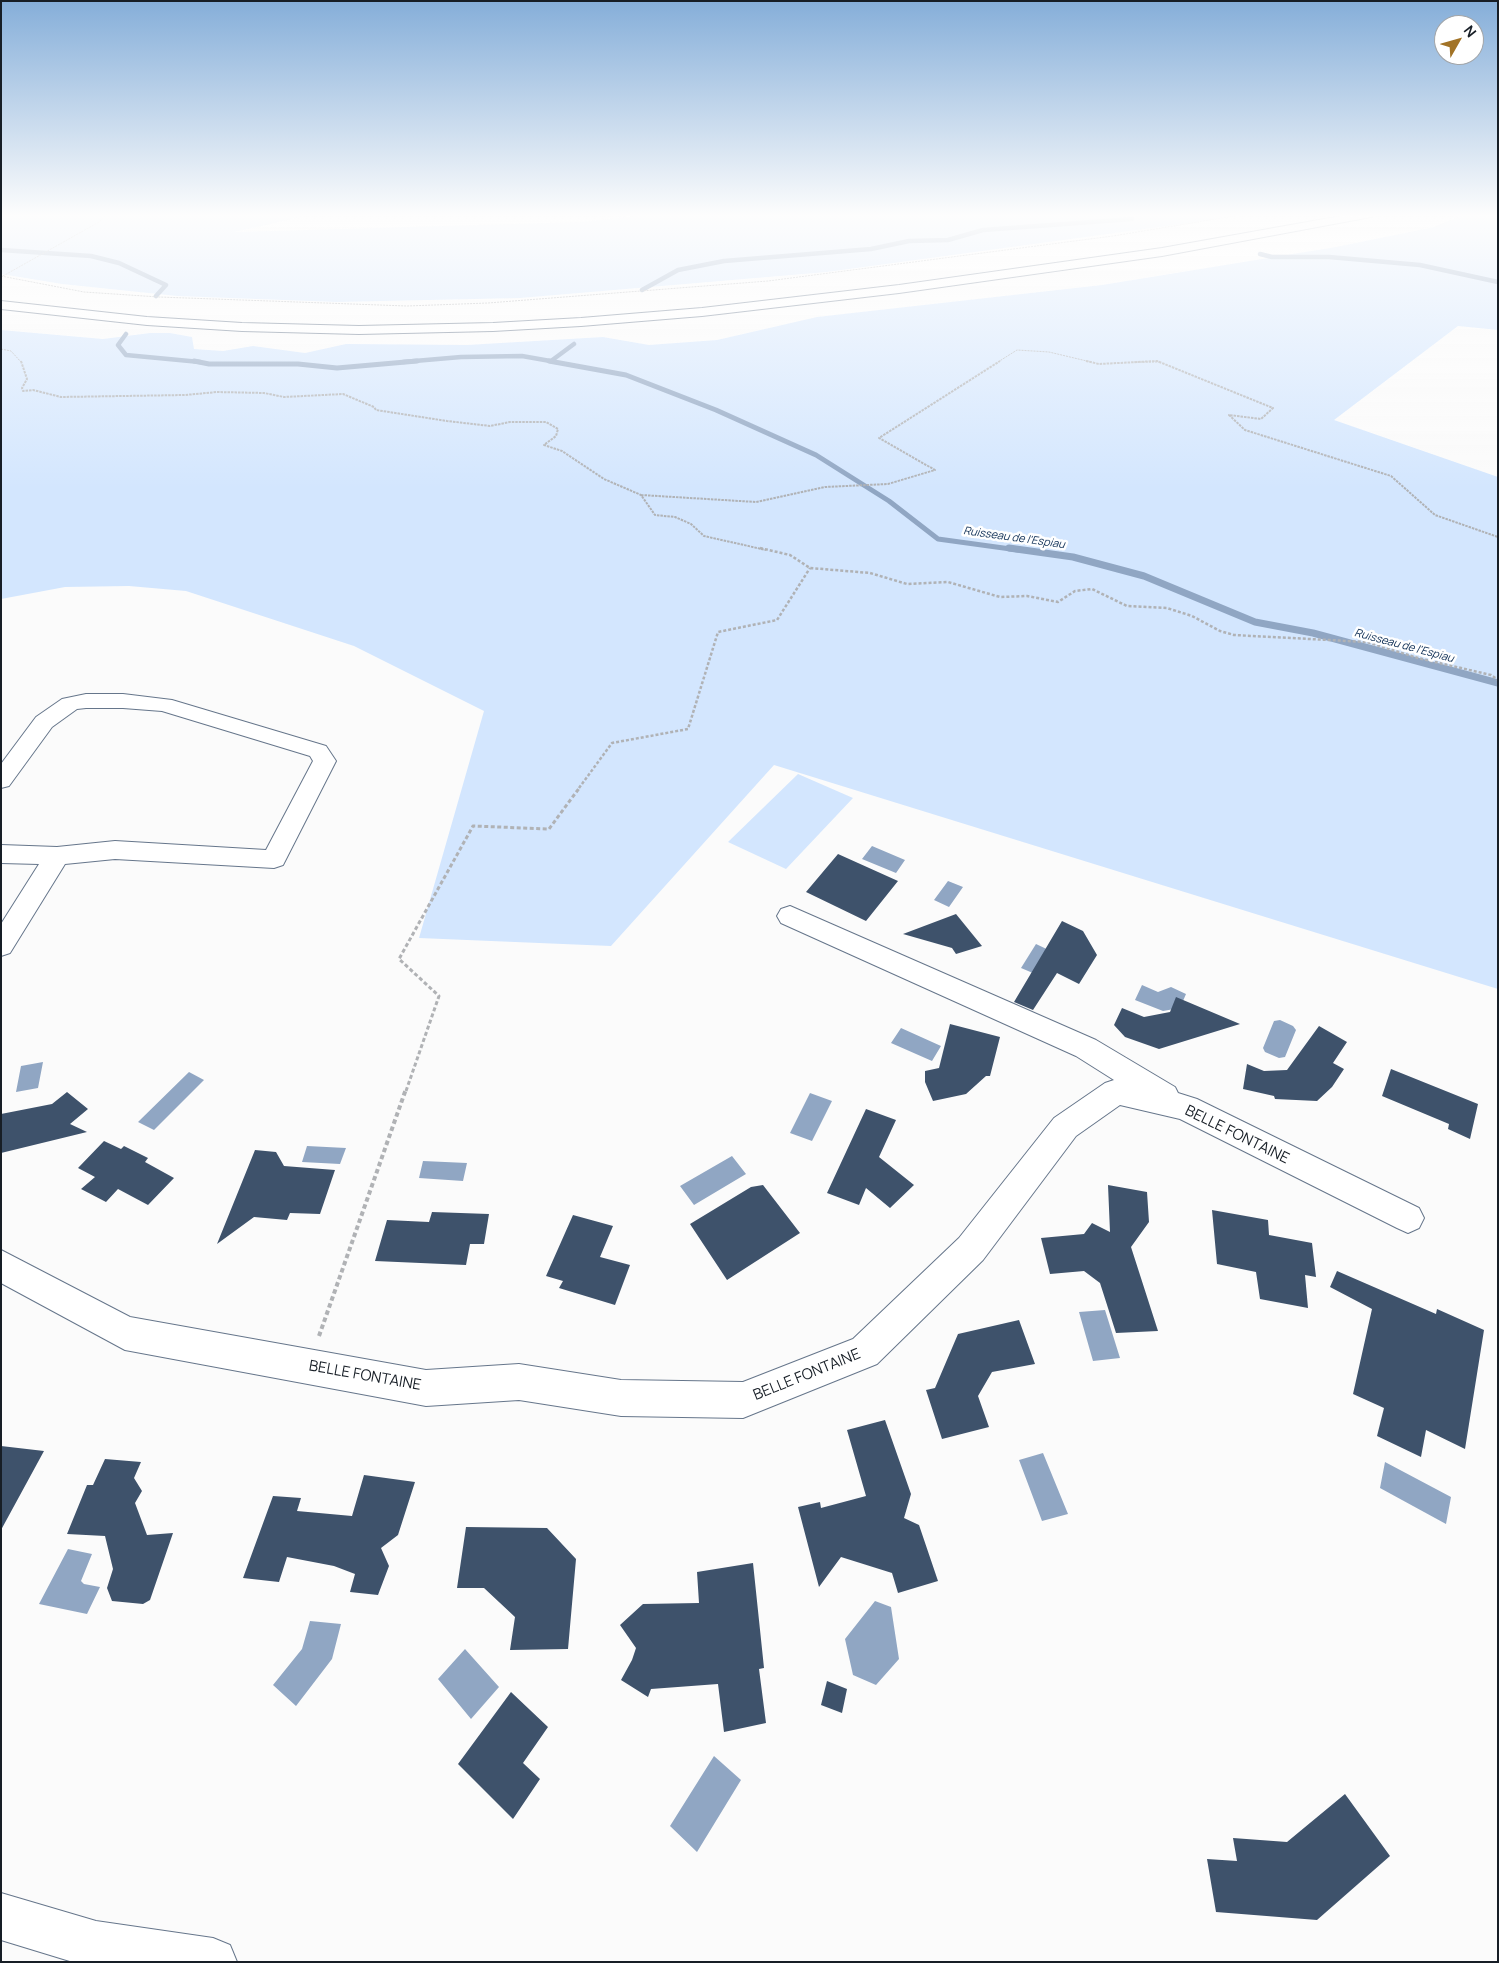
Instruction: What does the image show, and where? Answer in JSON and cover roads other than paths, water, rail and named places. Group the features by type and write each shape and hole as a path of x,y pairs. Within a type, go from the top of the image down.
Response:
{"main road":[{"path":"7,306 138,320 242,327 369,329 493,327 581,322 757,306"},
{"path":"120,306 158,310 260,316 370,318 574,312 652,306"},
{"path":"1,781 44,722 70,704 86,701 164,705 318,751 325,762 274,859 115,850 57,856 1,854"},
{"path":"1,946 57,856"},
{"path":"790,916 1086,1048 1186,1108"},
{"name":"BELLE FONTAINE","path":"1,1265 125,1332 426,1388 519,1382 621,1398 743,1400 866,1352 971,1249 1065,1127 1116,1092 1186,1108 1408,1218"},
{"path":"1,1916 96,1945 213,1962"}],"waterway":[{"path":"126,334 118,345 126,355 198,362"},
{"path":"551,361 574,344"},
{"path":"403,362 461,357 522,356 556,362"},
{"path":"194,361 198,362"},
{"path":"198,362 209,364 298,364 337,368 417,361"},
{"name":"Ruisseau de l'Espiau","path":"549,361 626,375 716,410 816,455 889,501 938,539 1018,550"},
{"name":"Ruisseau de l'Espiau","path":"1009,548 1073,557 1144,576 1255,622 1313,633 1498,683"}]}
